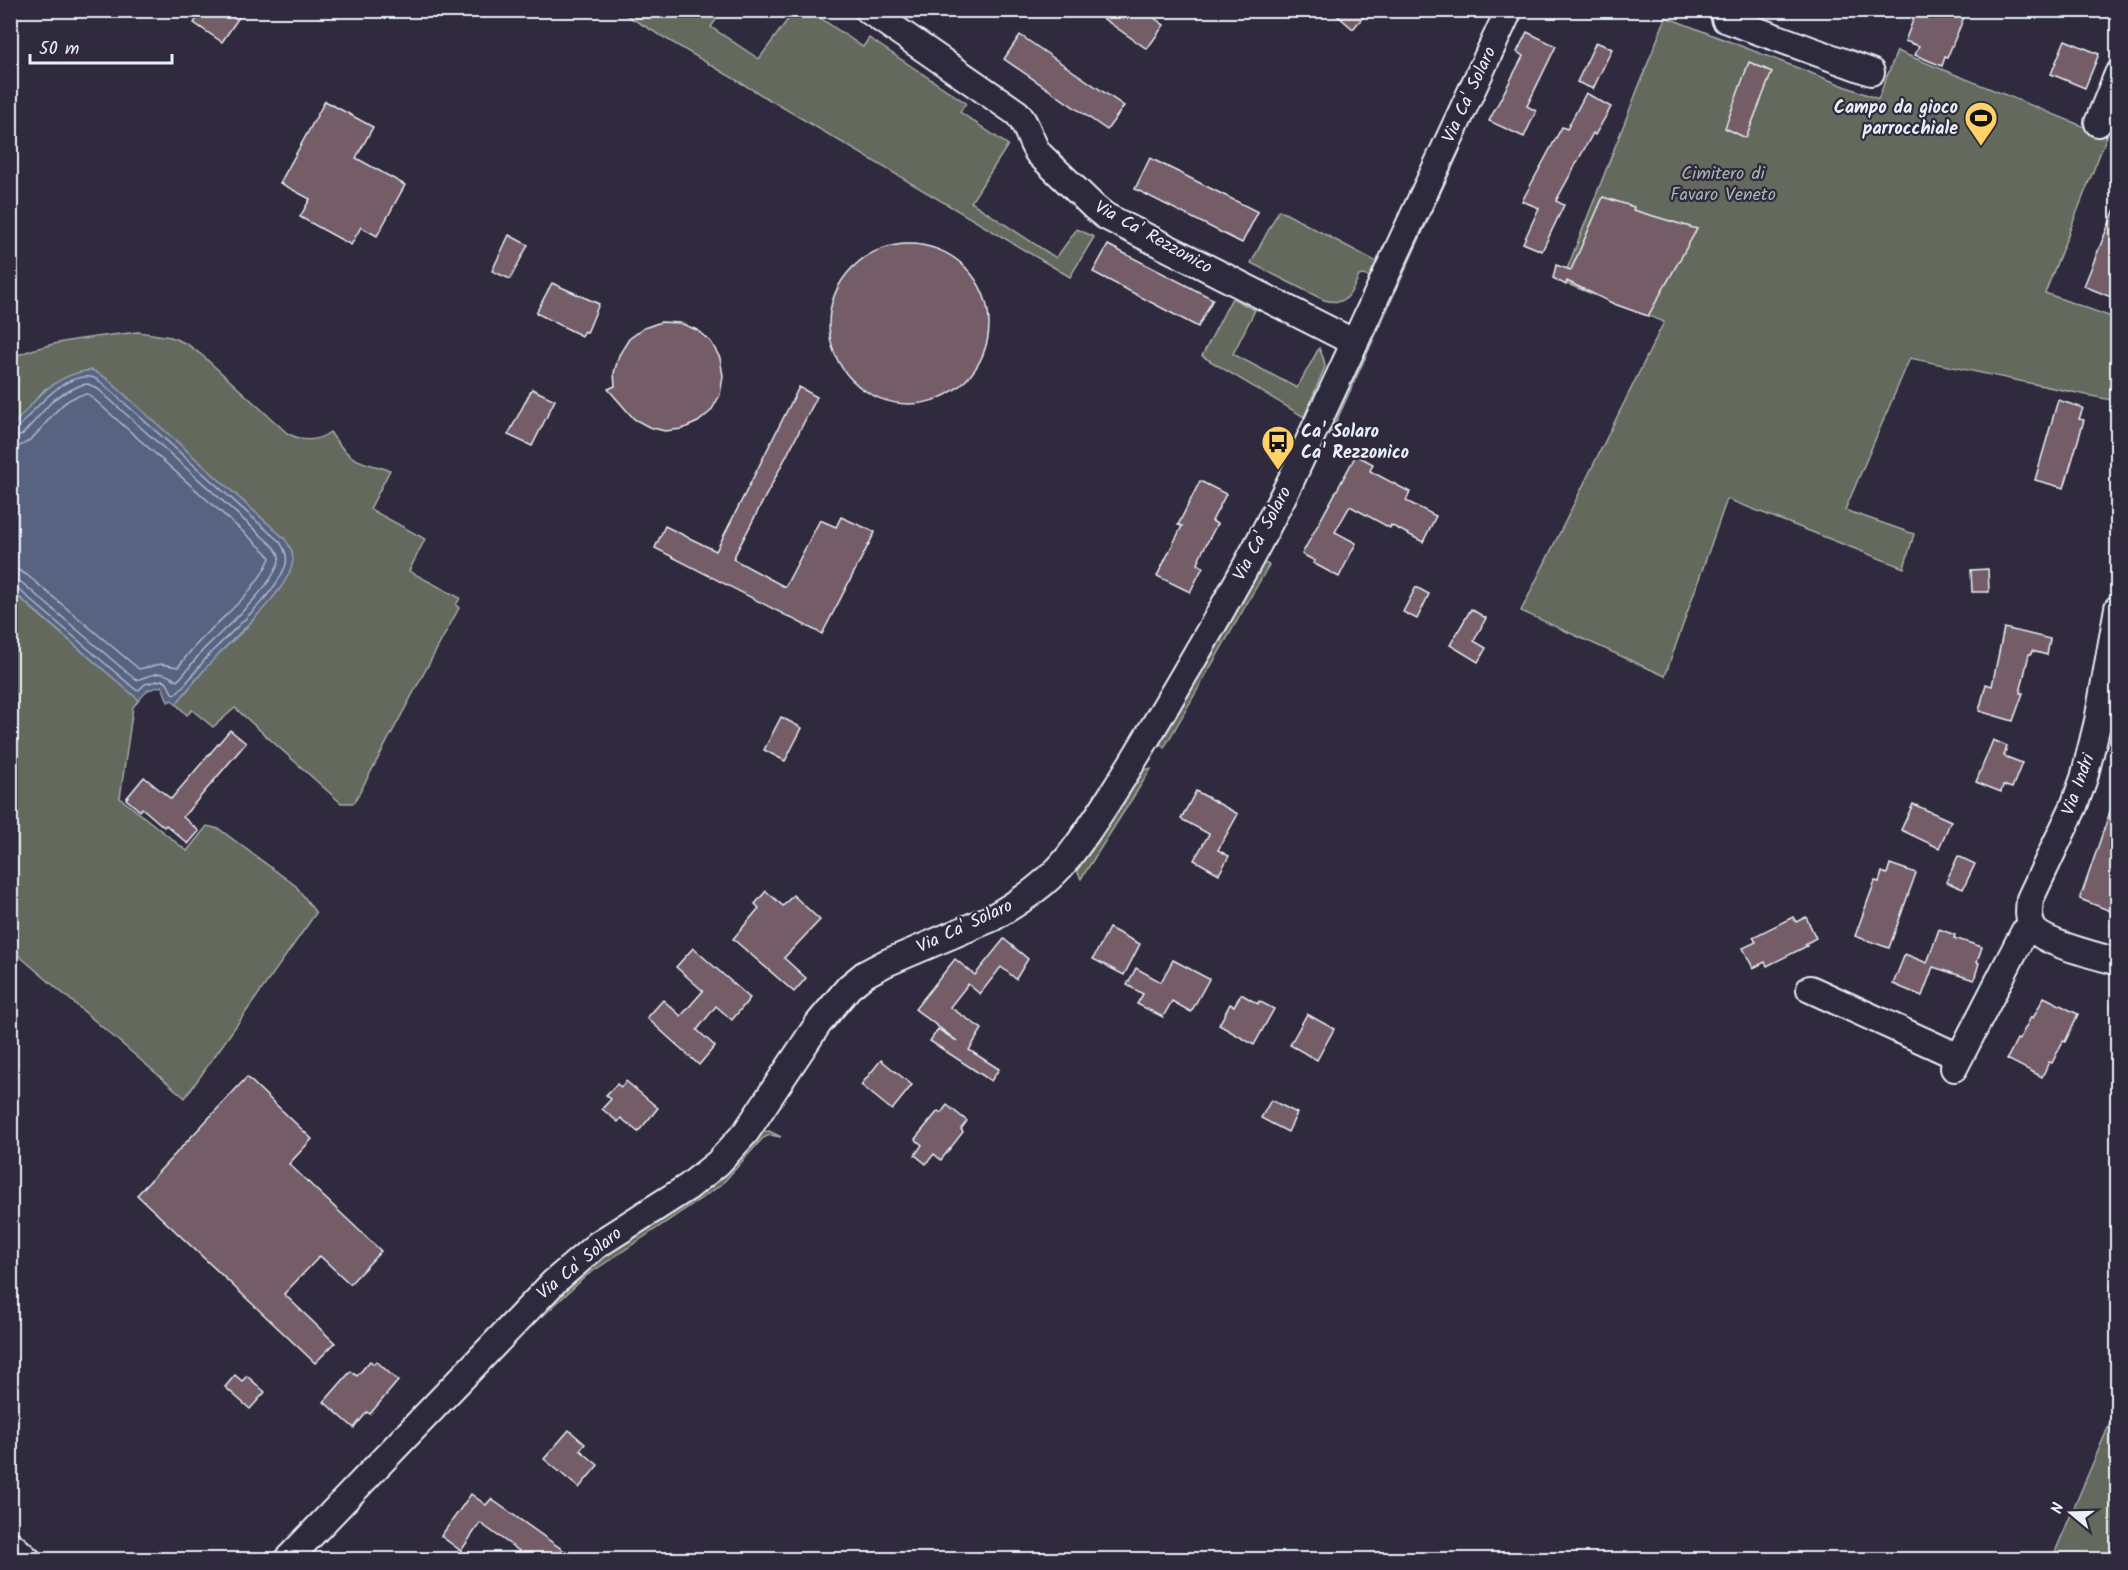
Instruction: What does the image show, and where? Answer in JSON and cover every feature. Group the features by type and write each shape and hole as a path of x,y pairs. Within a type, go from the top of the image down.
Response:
{"street":[{"name":"Via Ca' Rezzonico","path":"868,10 1017,113 1028,127 1032,145 1039,154 1105,216 1355,343"},
{"name":"Via Ca' Solaro","path":"287,1560 554,1282 597,1245 688,1187 718,1163 746,1132 818,1024 849,987 865,974 886,963 992,918 1037,890 1055,874 1080,842 1140,750 1216,622 1273,516 1509,10"},
{"path":"1726,10 1725,20 1871,72"},
{"path":"2098,123 2118,74"},
{"name":"Via Indri","path":"2033,929 2028,915 2030,899 2074,806 2084,778 2098,721 2118,608"},
{"path":"1810,989 1956,1062 2024,932 2033,929 2044,938 2118,962"},
{"path":"10,1544 28,1560"}],"green space":[{"path":"619,11 722,11 711,27 759,59 794,11 810,11 863,47 869,38 966,103 960,112 1008,145 971,202 1056,258 1077,229 1094,237 1070,277"},
{"name":"Cimitero di Favaro Veneto","path":"1666,17 1878,99 1897,51 2107,136 2045,293 2117,319 2118,392 2115,401 1910,358 1845,510 1914,534 1904,568 1727,499 1665,676 1521,611 1664,322 1562,282"},
{"path":"1454,147 1461,148 1330,435 1326,431"},
{"path":"1279,210 1377,262 1370,277 1359,276 1347,297 1343,300 1332,301 1324,300 1251,263"},
{"path":"1232,298 1255,310 1233,354 1297,388 1319,348 1325,367 1304,417 1202,356"},
{"path":"138,332 171,337 187,344 287,433 308,440 319,438 330,432 343,449 355,459 390,470 370,509 425,539 409,571 460,598 456,605 459,608 354,803 341,803 235,708 213,727 192,710 187,715 176,704 213,659 245,629 281,587 285,539 106,378 92,370 45,389 11,428 10,359 28,351 59,343"},
{"path":"1259,564 1269,565 1164,748 1156,739"},
{"path":"10,590 139,700 133,707 120,798 187,851 207,826 219,829 296,886 316,913 185,1098 11,949"},
{"path":"1139,769 1151,769 1081,879 1077,871 1080,863"},
{"path":"769,1131 781,1137 770,1135 763,1138 721,1185 586,1276 543,1316 541,1312 559,1289 759,1133"},
{"path":"2117,1406 2117,1559 2052,1559 2110,1423"}],"water":[{"path":"92,370 106,378 285,539 292,554 292,565 279,590 221,651 176,704 172,700 168,702 162,686 148,690 139,700 11,590 11,428 46,390 66,377"}],"building":[{"path":"202,10 244,10 222,42 194,23"},
{"path":"1091,10 1143,10 1164,25 1147,49"},
{"path":"1331,10 1369,10 1353,29"},
{"path":"1917,10 1954,10 1965,15 1942,66 1915,55 1919,46 1905,41"},
{"path":"1527,32 1556,46 1527,106 1536,111 1524,137 1489,121 1523,56 1517,52"},
{"path":"1020,35 1124,106 1107,130 1004,59"},
{"path":"2065,40 2099,54 2085,88 2051,74"},
{"path":"1596,42 1612,49 1593,89 1577,82"},
{"path":"1749,62 1772,72 1746,138 1725,128"},
{"path":"1586,93 1611,107 1595,135 1593,133 1556,201 1564,205 1542,251 1523,243 1539,208 1522,201 1562,127 1567,129"},
{"path":"325,101 373,127 356,158 405,185 377,236 361,227 351,245 300,217 310,199 280,183"},
{"path":"1150,158 1258,212 1242,243 1135,189"},
{"path":"1603,197 1634,207 1633,210 1697,229 1648,316 1614,304 1567,281 1566,285 1553,278 1556,265 1571,270"},
{"path":"2118,205 2118,300 2084,286"},
{"path":"509,235 528,245 510,279 492,271"},
{"path":"909,244 940,250 965,268 983,293 989,324 983,355 965,380 940,398 909,404 878,398 853,380 835,355 829,324 835,293 853,268 878,250"},
{"path":"1108,245 1213,299 1198,327 1093,272"},
{"path":"552,283 599,304 587,333 585,331 582,336 536,313"},
{"path":"661,322 680,323 697,330 711,342 720,358 723,376 720,395 711,411 698,422 682,429 665,431 649,427 634,419 608,389 615,386 614,373 619,355 629,339 644,328"},
{"path":"799,387 817,397 733,559 785,587 820,520 836,527 841,517 875,532 822,634 655,548 665,526 716,551"},
{"path":"532,389 555,400 532,446 508,435"},
{"path":"2058,400 2083,408 2079,419 2084,420 2064,488 2035,480"},
{"path":"1356,455 1373,464 1370,471 1410,492 1406,501 1436,516 1423,542 1391,525 1390,528 1350,506 1335,532 1356,543 1339,577 1313,563 1315,561 1302,554"},
{"path":"1200,481 1226,494 1212,521 1217,524 1199,558 1198,564 1203,567 1190,592 1157,576 1182,526 1178,525"},
{"path":"1988,569 1989,592 1972,592 1971,570"},
{"path":"1416,587 1429,594 1417,619 1403,612"},
{"path":"1471,609 1486,618 1474,641 1486,648 1478,662 1450,645"},
{"path":"2004,628 2050,639 2047,655 2032,651 2029,654 2020,693 2023,693 2013,721 1979,711 1986,684 1992,686"},
{"path":"781,717 802,728 785,761 764,750"},
{"path":"230,730 246,743 183,817 199,831 188,844 166,825 164,827 142,808 140,811 126,799 144,777 171,799"},
{"path":"1993,740 2007,746 2004,756 2022,763 2012,788 2003,785 2001,792 1976,782"},
{"path":"1196,791 1238,814 1218,850 1229,856 1219,874 1194,860 1209,834 1181,819"},
{"path":"2115,797 2118,797 2118,914 2080,899"},
{"path":"1913,804 1951,821 1939,848 1901,830"},
{"path":"1958,856 1975,864 1963,889 1946,882"},
{"path":"1890,864 1916,873 1889,948 1855,936 1875,881 1879,882 1882,872 1887,874"},
{"path":"766,891 783,906 793,895 820,920 784,958 806,978 794,992 733,939 759,908 755,904"},
{"path":"1793,917 1796,922 1806,917 1816,938 1805,944 1807,946 1767,966 1765,962 1753,968 1743,948 1756,942 1753,937"},
{"path":"1109,928 1140,944 1124,975 1093,959"},
{"path":"1939,929 1955,935 1954,938 1982,947 1974,980 1933,967 1922,996 1893,984 1905,954 1927,963"},
{"path":"1004,939 1028,959 1016,979 1001,967 980,994 968,984 950,1007 982,1029 969,1050 999,1069 991,1081 930,1041 938,1029 957,1041 915,1009 955,959 975,975"},
{"path":"693,948 750,998 732,1020 716,1006 697,1030 715,1046 699,1065 647,1018 663,1000 681,1016 703,991 676,967"},
{"path":"1173,960 1209,979 1191,1012 1172,1001 1163,1017 1137,1004 1143,994 1127,985 1136,968 1161,982"},
{"path":"1241,994 1258,1004 1259,1001 1274,1009 1254,1045 1219,1025 1230,1004 1234,1006"},
{"path":"2044,997 2078,1014 2065,1042 2063,1041 2052,1063 2049,1062 2042,1077 2007,1059"},
{"path":"1307,1014 1334,1029 1317,1060 1290,1045"},
{"path":"881,1060 912,1085 892,1110 861,1085"},
{"path":"247,1077 312,1139 289,1164 381,1251 350,1284 320,1256 284,1294 335,1343 315,1363 137,1195"},
{"path":"626,1081 658,1108 638,1132 621,1118 618,1122 602,1109 611,1099 606,1095 617,1084 621,1087"},
{"path":"1271,1100 1297,1113 1288,1132 1261,1118"},
{"path":"947,1105 967,1121 961,1129 963,1132 941,1160 934,1154 926,1164 915,1155 922,1145 915,1139 938,1111 941,1113"},
{"path":"370,1361 374,1364 376,1361 398,1381 370,1414 367,1412 354,1428 324,1402 351,1371 357,1376"},
{"path":"235,1375 242,1381 247,1376 265,1392 250,1409 225,1387"},
{"path":"569,1430 585,1444 580,1450 598,1465 579,1488 544,1459"},
{"path":"471,1494 486,1505 491,1499 577,1560 532,1560 480,1523 461,1551 441,1536"}],"place":[{"name":"Campo da gioco parrocchiale","path":"1981,147"},
{"name":"Ca' Solaro Ca' Rezzonico","path":"1278,471"}]}
